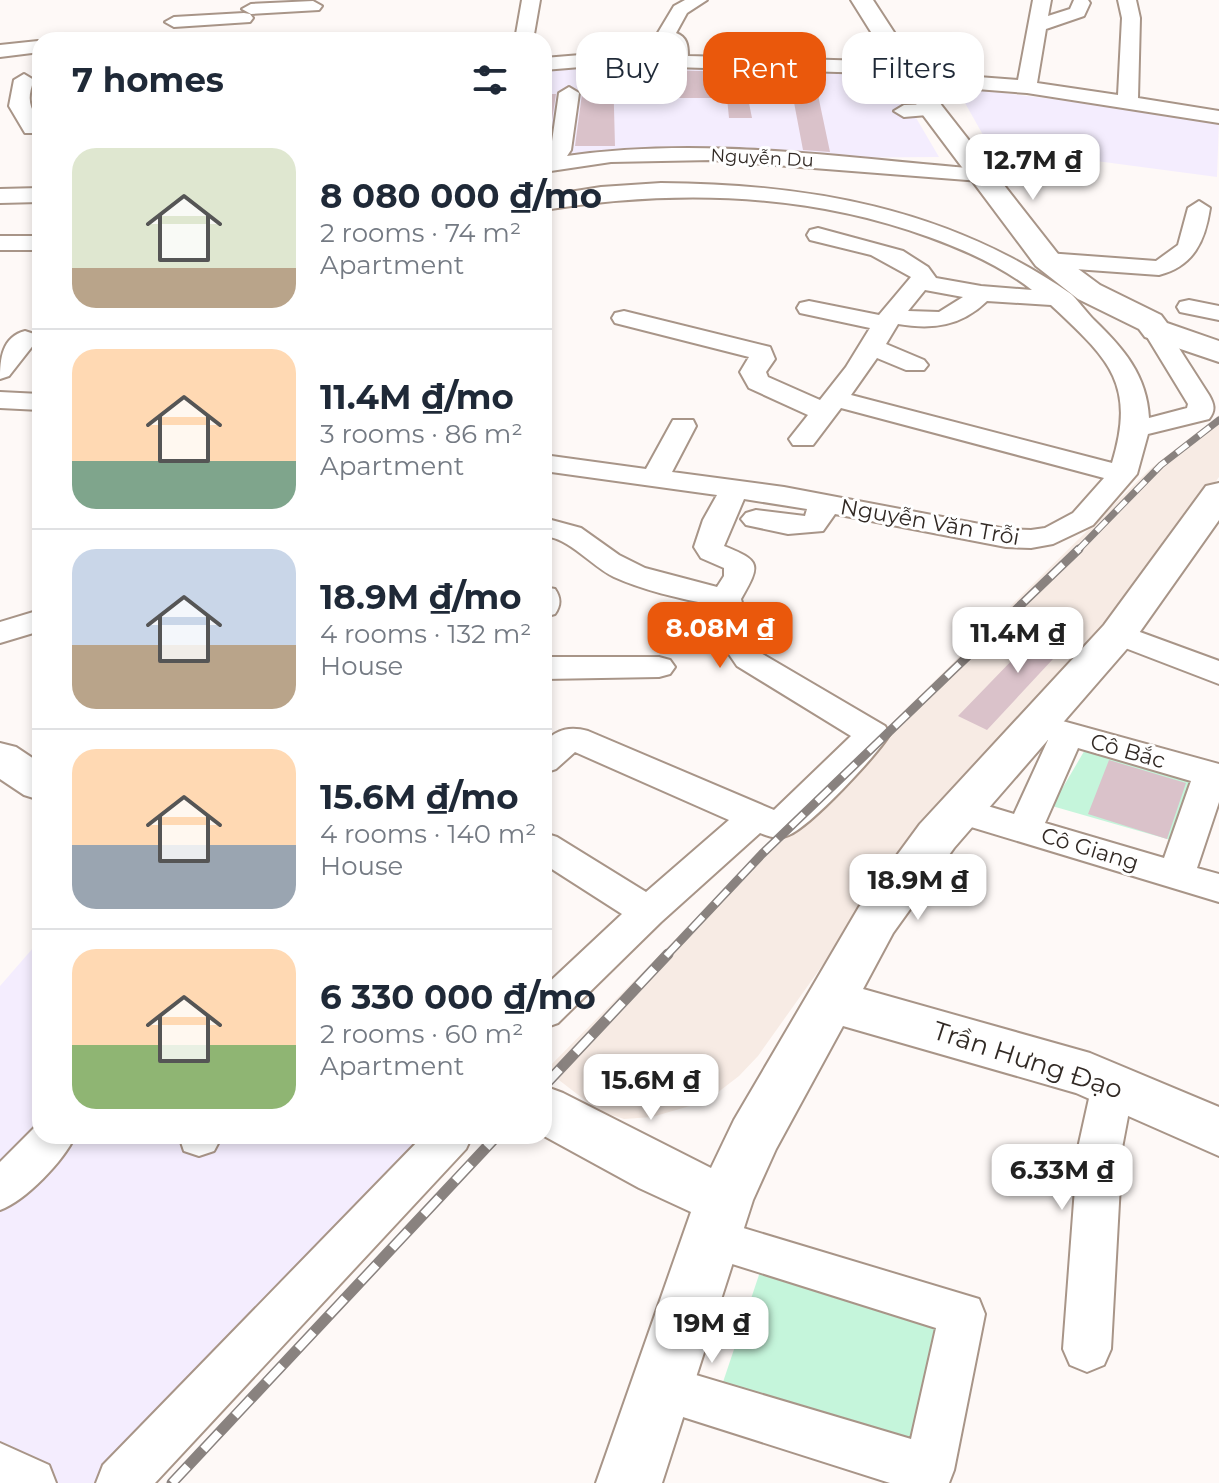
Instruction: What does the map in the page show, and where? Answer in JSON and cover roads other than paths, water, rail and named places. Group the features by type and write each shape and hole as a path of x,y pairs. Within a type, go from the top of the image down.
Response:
{"main road":[{"path":"862,0 882,32"},
{"path":"928,104 1047,260 1089,292 1150,322 1166,322 1219,341"},
{"path":"1150,322 1156,330 1219,352"},
{"path":"629,1483 717,1219 754,1137 895,891 961,811 1053,729 1219,494"},
{"path":"0,758 32,779"},
{"name":"Trần Hưng Đạo","path":"832,1002 1090,1075 1219,1132"},
{"path":"552,1113 646,1165 717,1219"},
{"path":"552,1136 648,1189 717,1219"}],"street":[{"path":"525,32 531,0"},
{"path":"667,32 680,10 698,0"},
{"path":"1027,87 1042,0"},
{"path":"1127,0 1131,18 1128,104"},
{"path":"1036,26 1078,12 1081,3"},
{"path":"174,22 249,9 313,6"},
{"path":"231,32 232,25 249,9"},
{"path":"0,51 32,48"},
{"path":"552,63 576,61"},
{"path":"687,61 842,70"},
{"path":"0,82 32,79"},
{"path":"32,79 17,96 17,107 32,129"},
{"path":"984,82 1219,117"},
{"path":"552,154 561,150 569,93"},
{"path":"904,111 932,110"},
{"path":"654,154 656,190"},
{"name":"Nguyễn Du","path":"552,165 611,156 654,154 751,156 980,175"},
{"path":"552,201 577,196 656,190 768,194 892,219 983,250 1019,269 1058,300 1120,361 1136,396 1136,429 1200,413 1201,404 1150,322"},
{"path":"0,196 32,195"},
{"path":"1047,260 1159,268 1173,264 1194,241 1199,208"},
{"path":"818,235 911,263 920,268 927,282"},
{"path":"0,243 32,243"},
{"path":"803,439 914,286 927,282 981,293 1058,300 1089,292"},
{"path":"839,292 892,314 922,322 945,319 964,312 981,293"},
{"path":"1189,307 1219,313"},
{"path":"809,308 892,314"},
{"path":"624,318 761,352 762,359 753,372 758,382 829,405 1123,474"},
{"path":"0,371 25,339"},
{"path":"871,347 915,365"},
{"path":"0,400 32,402"},
{"path":"656,476 683,426"},
{"name":"Nguyễn Văn Trỗi","path":"552,464 656,476 824,503 1006,538 1031,539 1053,535 1083,519 1123,474 1136,429"},
{"path":"560,733 774,826 785,823 873,734 748,659 736,641 726,599 739,576 739,563 712,552 709,547 718,520 735,489"},
{"path":"756,519 788,525 813,525 824,503"},
{"path":"552,528 567,531 611,564 669,585 726,599"},
{"path":"0,633 32,623"},
{"path":"1118,634 1219,673"},
{"path":"552,668 659,667"},
{"path":"1024,830 1053,729"},
{"name":"Cô Bắc","path":"1053,729 1215,776"},
{"path":"552,754 567,740 560,733"},
{"path":"1176,875 1215,776"},
{"name":"Cô Giang","path":"961,811 1219,888"},
{"path":"552,1004 648,912 755,817"},
{"path":"552,851 648,912"},
{"path":"1087,1349 1100,1148 1113,1085"},
{"path":"0,1191 46,1144"},
{"path":"121,1483 443,1144"},
{"path":"659,1387 929,1470 962,1314 717,1219"},
{"path":"0,1468 31,1483"}],"railway":[{"path":"1078,550 1161,465 1219,420"},
{"path":"666,956 762,854 1078,550"},
{"path":"552,1077 668,954"},
{"path":"172,1483 490,1144"}]}
